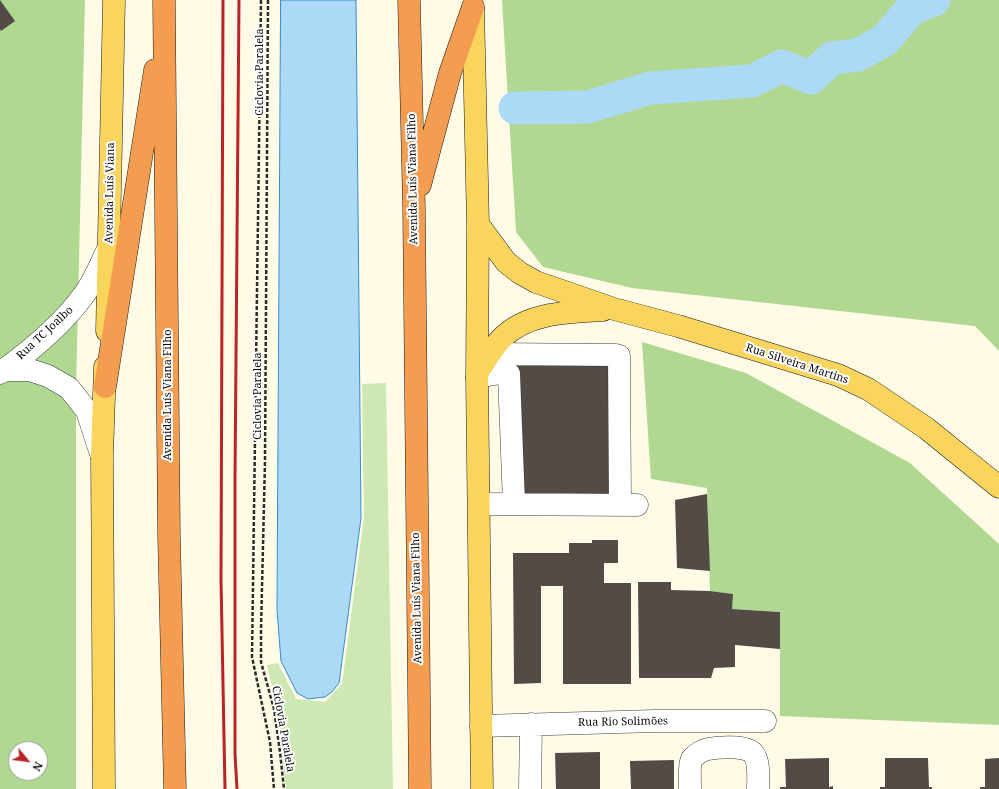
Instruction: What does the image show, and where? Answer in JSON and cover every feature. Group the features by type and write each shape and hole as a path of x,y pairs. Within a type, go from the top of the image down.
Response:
{"highway":[{"name":"Avenida Luís Viana Filho","path":"409,0 414,208 420,789"},
{"path":"414,208 450,73 473,4"},
{"name":"Avenida Luís Viana Filho","path":"164,6 168,251 169,536 175,789"},
{"path":"105,387 164,6"}],"main road":[{"name":"Avenida Luís Viana","path":"105,387 114,0"},
{"path":"473,4 478,224 477,375 482,789"},
{"name":"Rua Silveira Martins","path":"478,224 506,262 520,273 536,282 614,309 678,326 838,375 868,389 926,428 999,486"},
{"name":"Rua Silveira Martins","path":"477,375 490,354 502,339 516,327 534,319 563,313 614,309"},
{"path":"104,789 102,455 105,387"}],"street":[{"name":"Rua TC Joalbo","path":"2,372 64,318 84,295 109,248"},
{"path":"479,504 629,505 619,356 490,354"},
{"path":"2,372 30,370 48,376 69,388 87,411 102,455"},
{"path":"477,375 506,372 509,374 514,504"},
{"name":"Rua Rio Solimões","path":"481,726 655,721 765,721"},
{"path":"530,789 531,724"},
{"path":"690,789 691,762 693,758 707,749 744,748 749,749 755,756 758,789"}],"path":[{"path":"261,0 252,657 270,742 274,789"},
{"name":"Ciclovia Paralela","path":"268,0 266,461 261,662 274,709 284,789"}],"green space":[{"path":"0,0 85,0 76,391 76,789 0,789"},
{"path":"502,0 999,0 999,351 975,326 632,288 543,267 516,232"},
{"path":"642,342 746,373 910,463 999,544 999,725 780,716 780,612 732,609 732,594 710,591 707,488 651,479"},
{"path":"386,383 393,789 286,789 278,712 267,665 278,663 296,699 325,702 342,684 364,517 362,384"}],"water":[{"path":"281,0 356,0 361,518 339,683 332,692 325,697 308,699 297,693 281,661 277,610"}],"building":[{"path":"0,0 15,21 1,31 0,29"},
{"path":"513,366 614,366 615,500 516,500"},
{"path":"707,494 710,571 677,568 675,500"},
{"path":"592,540 618,540 618,563 604,563 604,583 631,583 631,684 563,684 563,586 541,586 541,683 514,684 513,553 569,553 569,543 592,543"},
{"path":"638,582 671,582 671,590 710,591 733,594 732,609 780,612 780,649 735,645 735,667 714,668 711,678 639,678"},
{"path":"600,752 600,789 556,789 555,753"},
{"path":"829,758 829,787 833,786 833,789 780,789 780,787 786,787 785,759"},
{"path":"885,758 928,758 929,787 932,787 932,789 880,789 880,787 885,787"},
{"path":"999,758 999,789 980,789 980,787 985,787 985,759"},
{"path":"674,760 674,789 631,789 630,761"}],"waterway":[{"path":"515,108 588,107 650,88 752,81 782,66 811,78 832,58 858,55 885,40 911,9 934,0"}],"railway":[{"path":"223,0 221,580 225,789"},
{"path":"237,789 235,754 235,477 239,0"}]}
